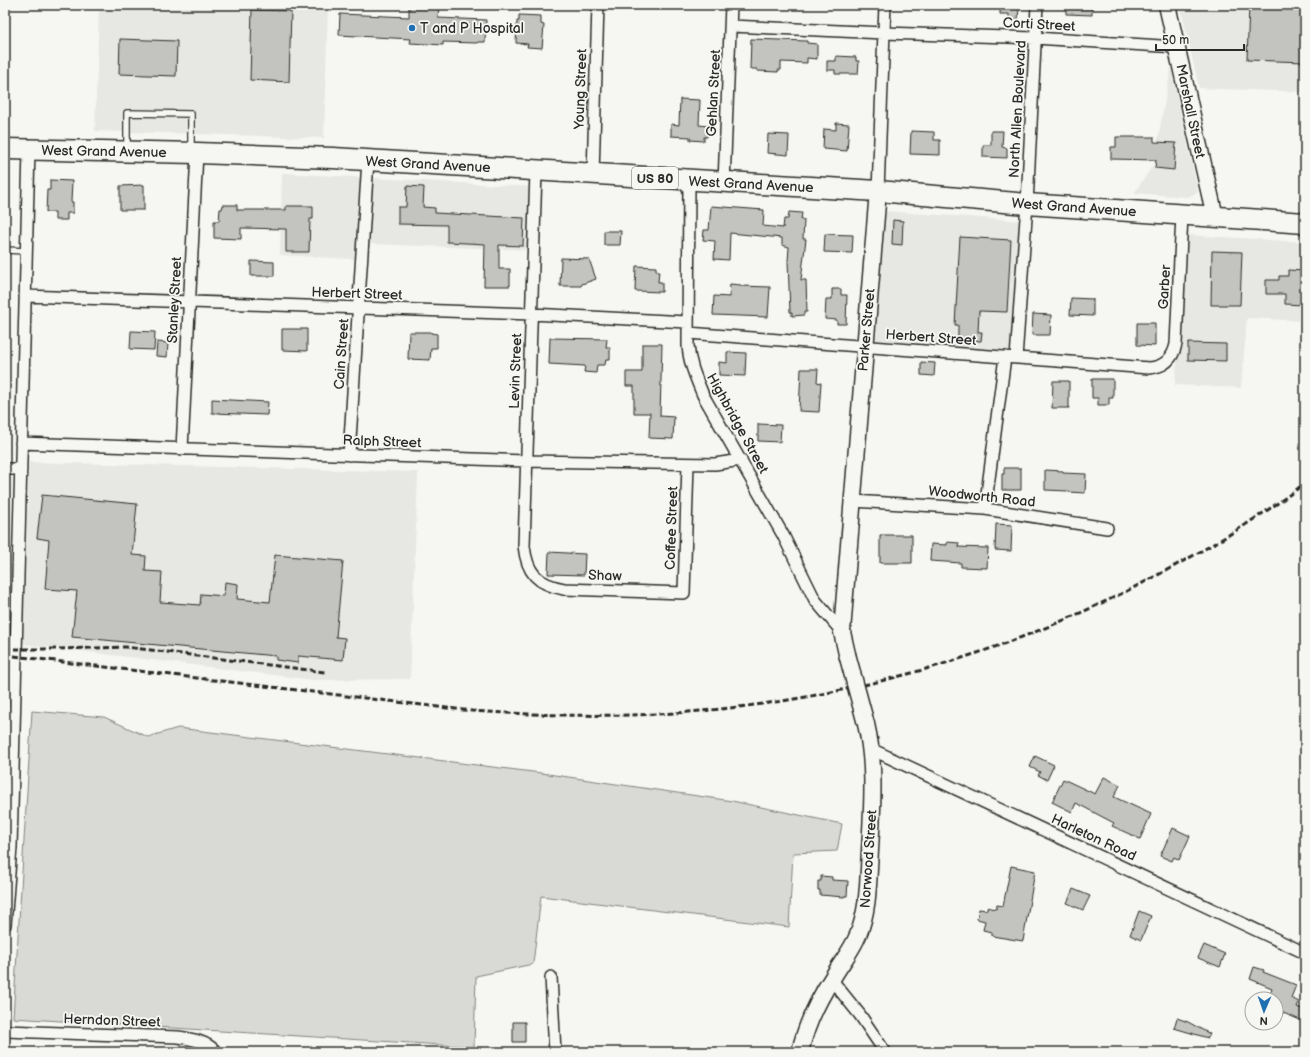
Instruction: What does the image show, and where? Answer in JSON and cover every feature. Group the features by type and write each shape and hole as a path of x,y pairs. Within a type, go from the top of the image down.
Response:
{"highway":[{"name":"West Grand Avenue","path":"5,149 303,156 724,183 878,191 1027,204 1305,223"}],"street":[{"name":"Young Street","path":"593,174 598,5"},
{"name":"Gehlan Street","path":"724,183 732,5"},
{"name":"Parker Street","path":"847,654 842,632 878,191 885,5"},
{"name":"North Allen Boulevard","path":"1016,358 1027,204 1037,5"},
{"name":"Marshall Street","path":"1167,5 1214,217"},
{"name":"Corti Street","path":"731,26 1036,38 1177,47"},
{"path":"5,926 11,846 29,150"},
{"name":"Stanley Street","path":"182,449 194,153"},
{"name":"Cain Street","path":"349,455 368,160"},
{"name":"Levin Street","path":"531,570 525,559 524,546 536,171"},
{"name":"Highbridge Street","path":"689,180 689,358 703,394 783,535 816,600 842,632"},
{"name":"Garber","path":"1170,359 1176,344 1182,215"},
{"name":"Herbert Street","path":"25,296 532,314 688,328 865,347 1149,368 1157,367 1170,359"},
{"path":"985,509 1005,357"},
{"name":"Ralph Street","path":"21,443 526,461 715,464 741,460"},
{"name":"Coffee Street","path":"684,593 688,464"},
{"path":"5,469 21,469"},
{"name":"Woodworth Road","path":"853,501 985,509 1107,528"},
{"name":"Shaw","path":"531,570 540,580 545,583 564,589 684,593"},
{"name":"Norwood Street","path":"800,1052 819,1002 858,936 866,904 873,794 871,749 866,724 847,654"},
{"name":"Harleton Road","path":"871,749 1305,953"},
{"path":"551,977 555,1052"},
{"path":"832,979 860,1015 885,1052"},
{"name":"Herndon Street","path":"5,1031 178,1037 193,1039 206,1044 215,1051"}],"lane":[{"path":"127,152 127,112 192,114 194,153"},
{"path":"5,250 26,251"}],"shaded area":[{"path":"99,5 328,5 324,138 95,131"},
{"path":"1180,5 1305,5 1305,92 1199,88"},
{"path":"1171,68 1198,192 1188,197 1134,193 1154,164"},
{"path":"282,173 533,187 531,250 370,244 369,260 280,255"},
{"path":"884,211 1024,221 1012,353 875,343"},
{"path":"1187,235 1305,242 1305,321 1247,318 1241,388 1175,385"},
{"path":"29,462 418,472 410,679 314,680 23,644"},
{"path":"32,711 104,717 148,737 178,728 541,773 732,801 842,824 837,851 793,853 789,927 541,896 533,964 476,976 474,1047 13,1018"}],"building":[{"name":"T and P Hospital","path":"409,5 439,5 438,18 486,20 485,42 443,42 443,45 410,43 411,39 339,35 340,14 409,17"},
{"path":"1000,5 1015,5 1015,8 1019,8 1018,20 1009,19 1009,14 1000,14"},
{"path":"1066,5 1092,5 1092,15 1066,14"},
{"path":"1249,5 1305,5 1305,62 1247,60"},
{"path":"252,10 291,11 289,82 250,80"},
{"path":"519,15 541,16 541,24 544,25 542,48 527,47 528,44 516,43 517,21 519,21"},
{"path":"120,39 177,41 176,76 119,74"},
{"path":"751,39 807,41 807,43 817,44 817,59 807,58 807,63 781,62 781,70 778,70 778,72 757,71 757,69 750,69"},
{"path":"836,56 856,57 856,61 859,61 858,74 835,74 835,70 827,70 827,61 836,61"},
{"path":"680,99 700,100 699,125 708,126 707,137 704,137 704,141 690,140 690,137 671,136 671,124 679,125"},
{"path":"836,123 849,124 847,151 823,149 824,129 836,130"},
{"path":"911,131 934,132 934,140 940,140 940,155 910,154"},
{"path":"991,131 1003,131 1002,147 1007,148 1007,158 983,157 983,145 991,145"},
{"path":"768,134 789,135 788,155 767,153"},
{"path":"1116,137 1154,137 1154,142 1176,143 1174,170 1155,168 1156,160 1111,159 1111,147 1116,147"},
{"path":"50,180 72,181 71,202 73,202 73,213 67,213 67,220 55,220 55,212 46,212 47,190 50,190"},
{"path":"144,185 144,210 120,210 120,186"},
{"path":"407,186 424,187 423,207 435,208 435,213 524,218 523,246 499,245 499,269 510,269 510,286 484,286 485,244 447,242 447,225 398,224 398,207 406,207"},
{"path":"223,205 237,205 237,210 286,210 286,206 313,206 313,219 310,219 309,252 286,252 286,229 241,228 241,239 214,238 214,221 219,221 220,209 222,209"},
{"path":"711,206 764,210 763,226 783,228 784,219 788,219 789,212 802,213 801,220 804,220 803,239 806,239 801,280 806,280 807,312 804,312 804,315 792,316 792,312 790,312 788,261 789,247 782,245 782,238 730,233 729,260 714,259 715,241 703,240 704,230 709,230"},
{"path":"893,220 903,221 902,245 892,244"},
{"path":"604,231 621,231 620,245 604,245"},
{"path":"825,234 853,235 852,253 824,252"},
{"path":"960,237 1011,240 1007,312 979,311 978,332 982,332 981,341 958,340 958,325 955,325"},
{"path":"1212,251 1242,252 1240,305 1211,305"},
{"path":"561,258 589,259 596,279 582,284 581,286 560,286"},
{"path":"251,261 274,262 274,276 251,276"},
{"path":"636,266 656,267 656,270 659,271 658,282 662,282 662,292 635,291"},
{"path":"1288,270 1305,271 1303,305 1285,304 1285,294 1266,294 1266,280 1279,280 1279,276 1288,276"},
{"path":"730,284 741,285 740,286 770,287 768,317 713,315 714,296 729,297"},
{"path":"832,289 841,289 841,295 847,295 846,324 837,324 837,320 825,319 826,299 832,299"},
{"path":"1071,298 1093,299 1093,316 1070,315"},
{"path":"1033,314 1051,315 1050,335 1032,335"},
{"path":"1137,323 1155,323 1155,346 1137,345"},
{"path":"282,329 307,329 307,351 282,350"},
{"path":"131,331 155,332 154,350 130,349"},
{"path":"409,332 431,332 437,334 437,348 431,348 430,360 408,359"},
{"path":"550,338 607,339 606,347 610,347 610,359 606,359 605,365 597,365 596,373 584,372 585,366 549,364"},
{"path":"157,342 168,343 167,357 156,356"},
{"path":"1188,343 1226,344 1226,361 1188,360"},
{"path":"642,344 662,344 660,416 674,417 673,439 649,438 650,413 634,413 634,386 626,386 626,372 642,372"},
{"path":"727,352 746,353 745,376 719,375 719,362 727,363"},
{"path":"921,362 935,363 934,376 921,375"},
{"path":"801,369 818,369 817,382 821,383 819,412 799,411"},
{"path":"1092,379 1113,379 1113,398 1109,398 1109,405 1098,405 1098,398 1092,398"},
{"path":"1053,381 1069,381 1069,408 1052,408"},
{"path":"212,399 268,402 267,415 212,413"},
{"path":"758,424 781,425 780,442 758,441"},
{"path":"1004,468 1021,468 1021,490 1002,490 1002,474 1004,474"},
{"path":"1045,470 1063,471 1063,473 1086,474 1085,493 1045,490"},
{"path":"42,495 137,504 132,555 146,556 145,571 162,572 160,602 200,605 201,594 224,596 225,582 238,584 237,599 270,602 275,555 343,561 336,637 345,638 343,660 298,656 298,663 276,660 276,656 72,637 77,591 45,589 49,540 37,538"},
{"path":"996,524 1012,525 1011,551 995,550"},
{"path":"880,535 912,535 912,563 880,563"},
{"path":"947,542 959,543 958,547 988,548 987,568 961,567 961,563 930,561 931,544 947,545"},
{"path":"549,552 585,554 584,575 548,574"},
{"path":"1035,756 1054,765 1047,780 1038,775 1040,772 1030,767"},
{"path":"1104,777 1120,785 1114,797 1151,814 1140,839 1112,826 1114,823 1076,803 1072,812 1052,802 1063,779 1095,794"},
{"path":"1173,828 1190,836 1179,860 1174,857 1172,861 1160,856"},
{"path":"1011,866 1035,871 1023,941 992,936 992,932 983,930 985,921 977,919 979,909 987,910 987,907 996,909 997,905 1003,906"},
{"path":"821,876 832,877 832,880 848,881 847,896 820,895 820,890 818,890 818,881 821,881"},
{"path":"1073,889 1090,896 1083,910 1067,903"},
{"path":"1139,911 1151,916 1141,940 1130,935"},
{"path":"1204,945 1225,954 1220,967 1198,958"},
{"path":"1254,967 1296,985 1291,998 1299,1002 1297,1007 1305,1010 1305,1022 1284,1013 1284,991 1271,991 1272,988 1250,979"},
{"path":"1177,1018 1210,1034 1208,1038 1174,1028"},
{"path":"513,1022 525,1022 525,1042 513,1042"}],"railway":[{"path":"5,655 472,711 562,715 621,715 681,713 759,704 808,697 905,675 953,661 1046,627 1124,593 1194,555 1259,516 1305,483"},
{"path":"5,649 126,647 325,672"}],"place":[{"name":"T and P Hospital","path":"412,28"}]}
